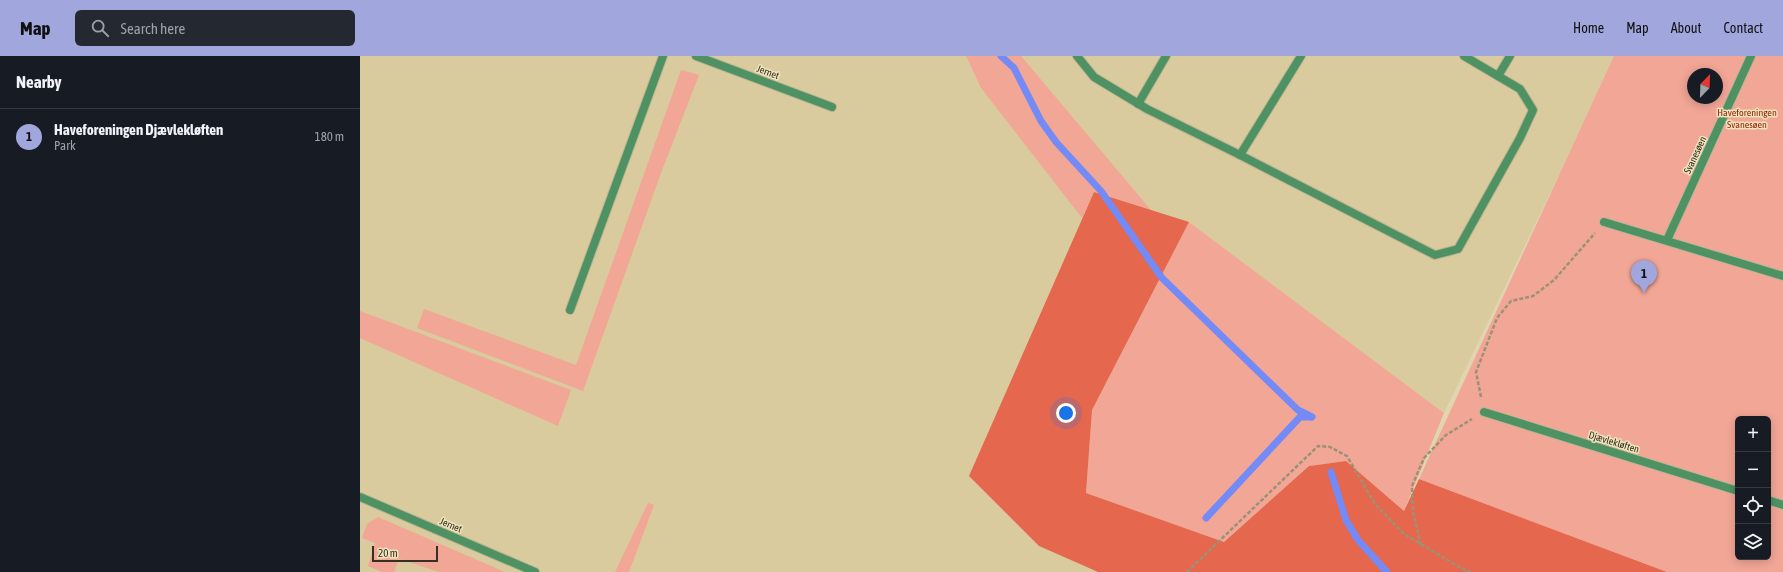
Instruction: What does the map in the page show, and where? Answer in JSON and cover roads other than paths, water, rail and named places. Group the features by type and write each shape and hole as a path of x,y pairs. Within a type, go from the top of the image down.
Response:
{"street":[{"path":"570,310 663,56"},
{"name":"Jernet","path":"696,56 832,107"},
{"path":"1077,56 1094,78 1138,104 1435,255 1458,249 1520,138 1533,110 1520,89 1464,56"},
{"path":"1138,104 1166,56"},
{"path":"1240,155 1301,56"},
{"path":"1498,76 1510,56"},
{"name":"Svanesøen","path":"1667,240 1751,56"},
{"path":"1604,222 1783,276"},
{"name":"Djævlekløften","path":"1484,412 1735,490"},
{"name":"Jernet","path":"360,497 535,572"},
{"path":"1771,501 1783,505"}],"waterway":[{"path":"1001,56 1014,68 1041,121 1056,142 1101,191 1162,278 1298,410 1312,417"},
{"path":"1206,518 1300,417 1310,417"},
{"path":"1331,472 1346,520 1358,540 1387,572"}],"place":[{"name":"Haveforeningen Djævlekløften","path":"1644,293"}],"park label":[{"name":"Haveforeningen Svanesøen","path":"1747,118"}]}
